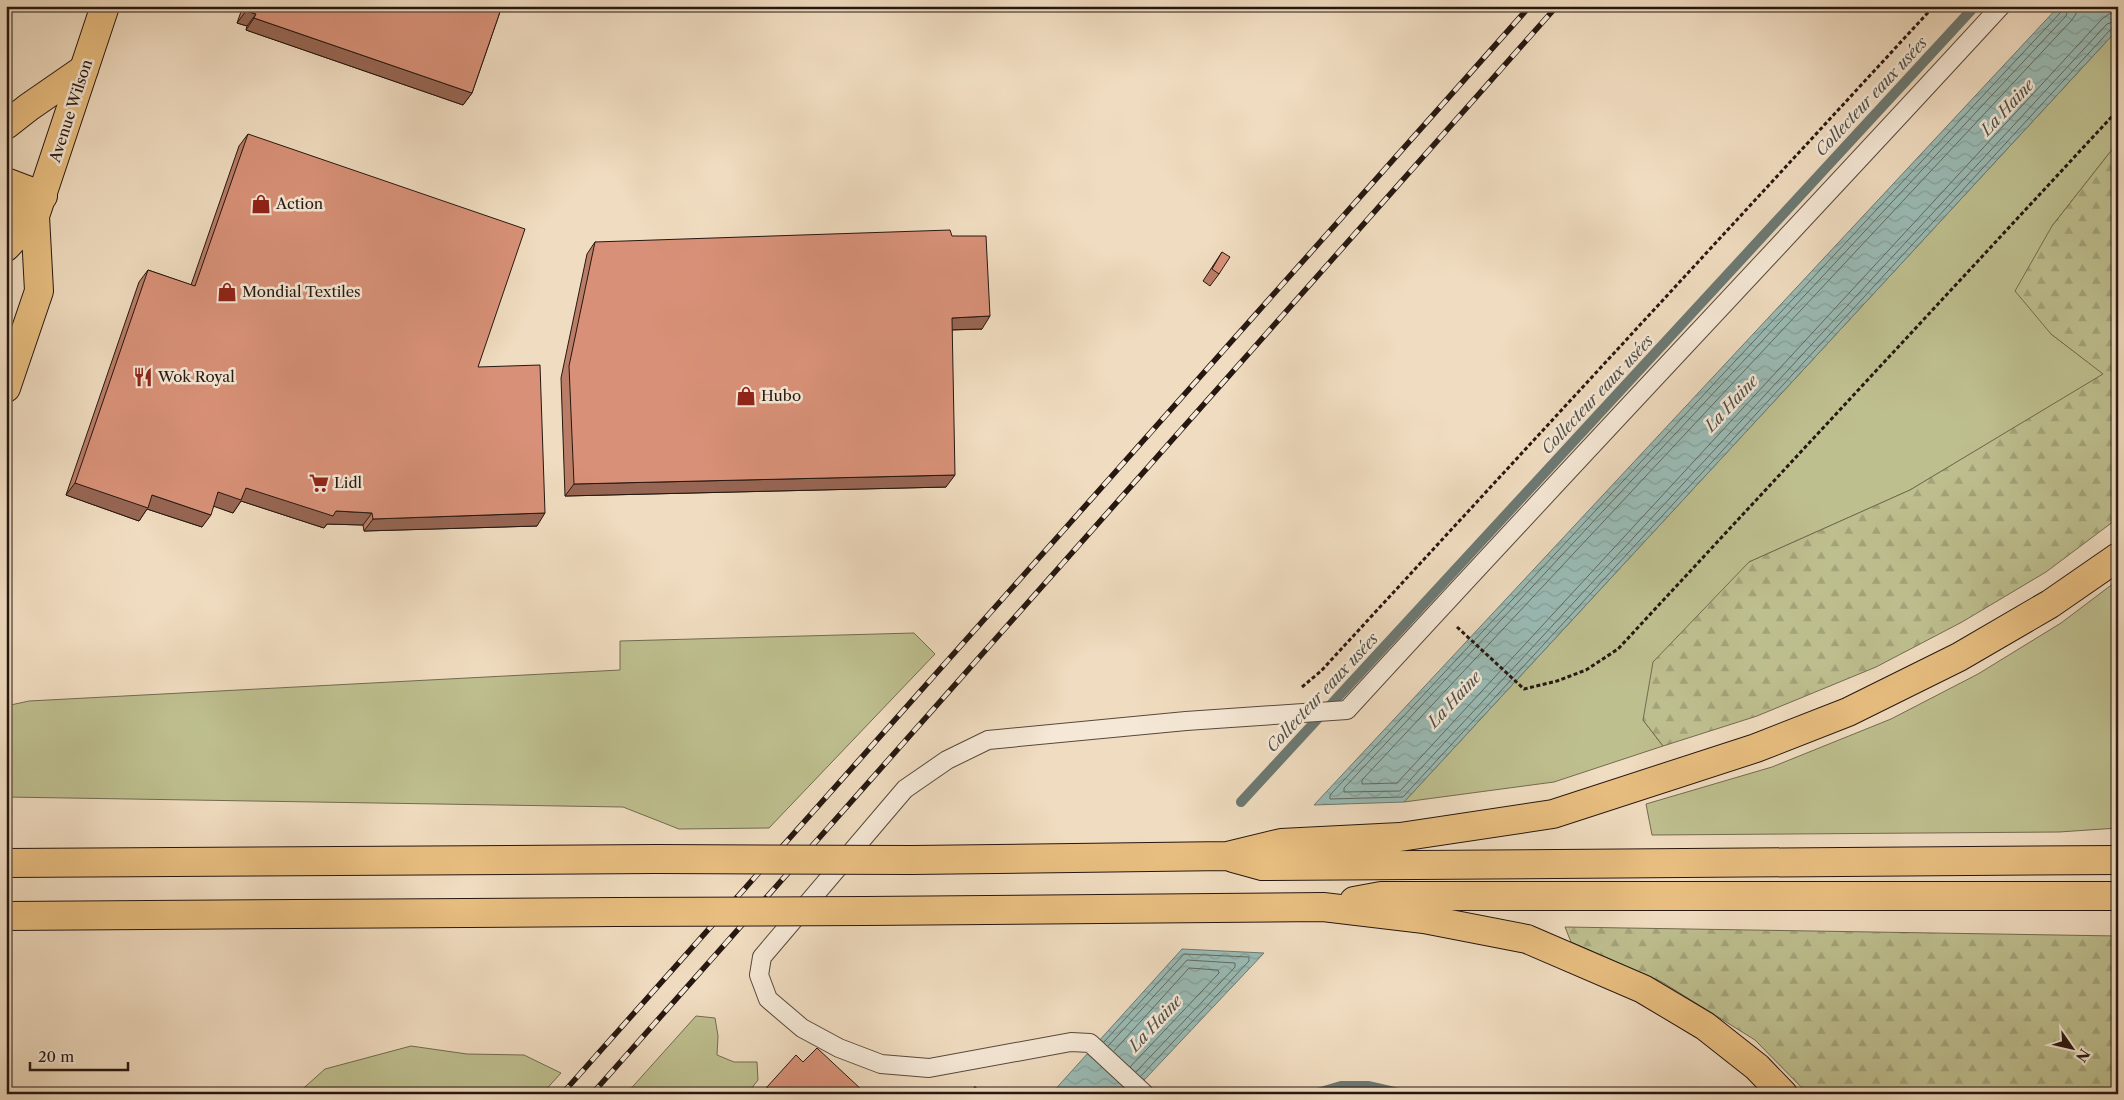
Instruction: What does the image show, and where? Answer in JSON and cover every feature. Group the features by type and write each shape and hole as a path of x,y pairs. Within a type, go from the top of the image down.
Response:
{"main road":[{"name":"Avenue Wilson","path":"6,388 38,291 39,206 105,6"},
{"path":"6,125 84,69"},
{"path":"6,182 39,206"},
{"path":"6,206 39,206"},
{"name":"Avenue Wilson","path":"6,247 39,206"},
{"path":"6,863 656,859 912,860 1227,856 1281,843 1400,836 1553,814 1747,752 1848,712 1959,657 2050,604 2118,557"},
{"path":"1227,856 1262,866 2118,860"},
{"path":"1323,907 1381,896 2118,896"},
{"path":"6,916 1323,907 1424,919 1527,939 1643,989 1705,1026 1757,1067 1783,1094"}],"lane":[{"path":"1145,1094 1090,1043 1071,1042 929,1068 881,1064 839,1048 802,1028 768,999 759,975 762,957 905,789 947,760 988,740 1186,721 1347,710 1489,554 1860,160 2001,6"}],"path":[{"path":"1301,688 1321,671 1934,6"},
{"path":"1466,635 1524,689 1557,681 1586,670 1618,649 2118,110"}],"green space":[{"path":"2118,29 2118,142 2052,226 2051,334 2104,374 1910,490 1749,562 1643,720 1663,746 1554,782 1404,802"},
{"path":"2118,142 2118,518 2046,572 1962,622 1876,667 1757,716 1663,746 1643,720 1653,662 1749,562 1910,490 2103,374 2051,334 2015,291 2052,226"},
{"path":"2118,580 2118,828 2059,832 1652,835 1646,804 1772,767 1891,719 1978,674 2061,623"},
{"path":"914,633 935,654 769,828 679,829 623,807 6,797 6,706 29,701 620,670 620,641"},
{"path":"1565,927 2118,936 2118,1094 1808,1094 1755,1040 1662,982 1571,942"},
{"path":"696,1016 715,1018 718,1036 717,1055 734,1062 757,1062 758,1080 747,1094 626,1094"},
{"path":"411,1046 467,1054 524,1055 561,1073 542,1094 297,1094 325,1069"}],"water":[{"name":"La Haine","path":"2059,6 2118,6 2118,29 1404,802 1314,805"},
{"name":"La Haine","path":"1182,949 1264,953 1131,1094 1051,1094"}],"building":[{"path":"248,6 502,6 472,93 254,18 256,14 246,11"},
{"path":"248,134 525,229 478,367 540,365 545,513 373,519 372,513 336,511 333,516 246,488 241,500 218,492 211,515 152,495 148,508 75,483 148,270 195,286"},
{"path":"950,230 952,236 986,236 990,316 952,318 955,475 574,484 569,366 595,242"},
{"path":"1222,252 1230,257 1219,274 1212,269"},
{"path":"817,1048 863,1091 860,1094 774,1094 767,1087 796,1055 803,1062"}],"waterway":[{"name":"Collecteur eaux usées","path":"1241,802 1975,6"},
{"path":"1314,1094 1341,1086 1369,1086 1404,1094"}],"railway":[{"path":"562,1094 1530,6"},
{"path":"592,1094 1557,6"}],"place":[{"name":"Action","path":"261,204"},
{"name":"Mondial Textiles","path":"227,292"},
{"name":"Wok Royal","path":"143,377"},
{"name":"Hubo","path":"746,396"},
{"name":"Lidl","path":"319,483"}]}
